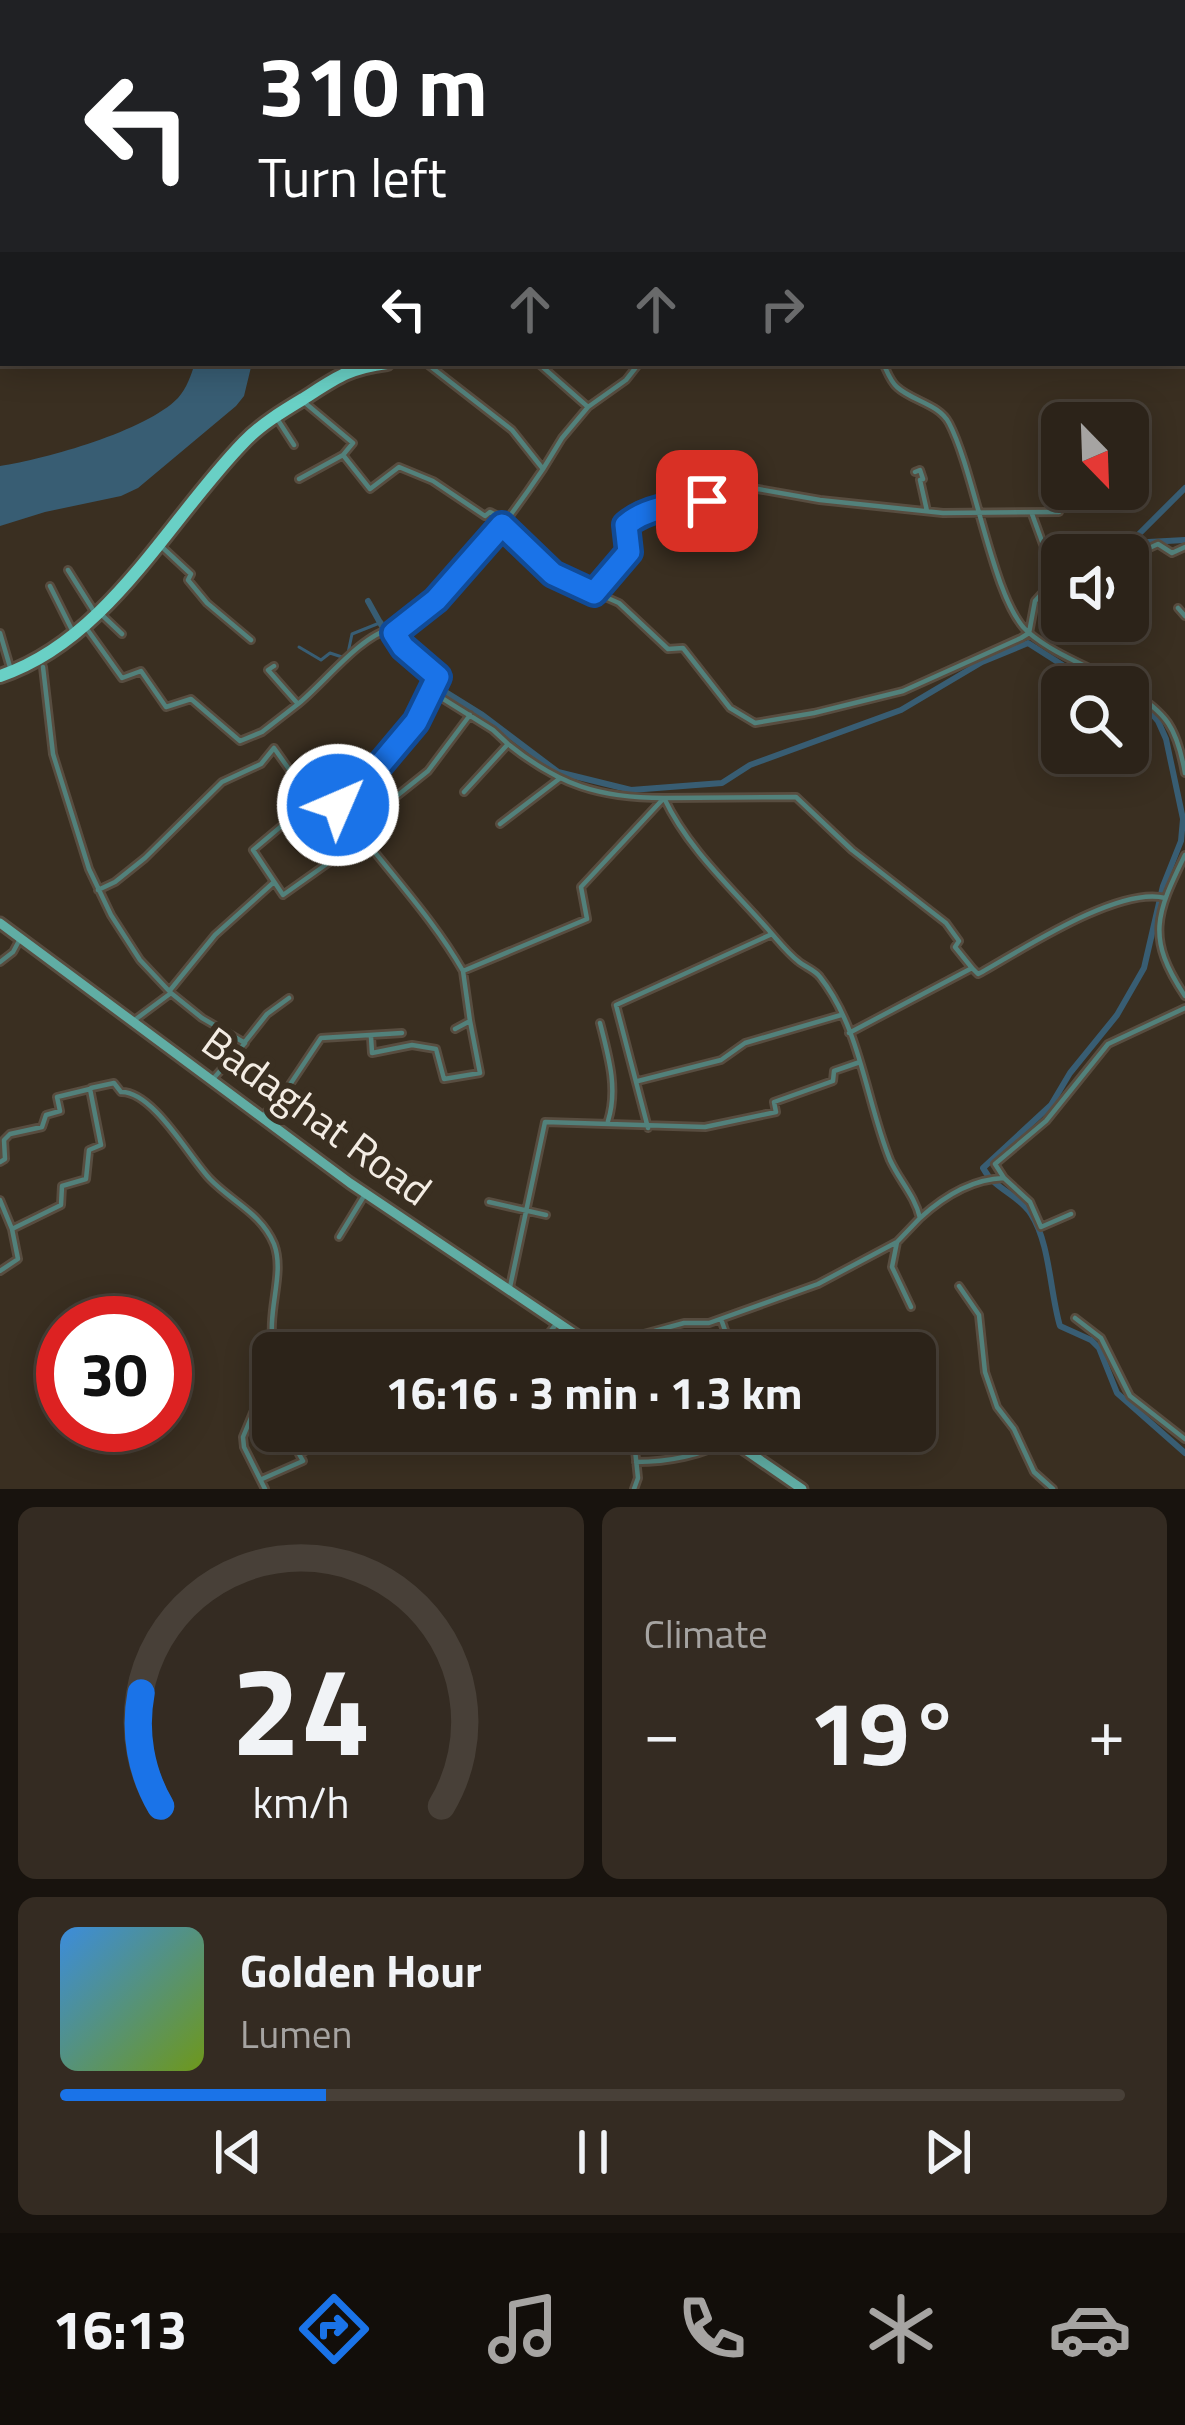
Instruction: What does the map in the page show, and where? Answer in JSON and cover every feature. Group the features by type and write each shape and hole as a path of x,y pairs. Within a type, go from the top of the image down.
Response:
{"main road":[{"path":"99,614 249,441 350,366"},
{"path":"4,677 43,667 81,632 161,547 226,466"},
{"path":"4,677 46,658 81,632"},
{"name":"Badaghat Road","path":"0,923 365,1194 571,1332"},
{"path":"749,1452 802,1489"}],"street":[{"path":"430,366 512,430 543,469"},
{"path":"541,366 588,407"},
{"path":"50,586 81,632 122,678 141,671 166,707 191,699 239,741 262,732 298,704 380,631 393,631 436,600 504,522 588,407 626,380 637,366"},
{"path":"885,366 901,390 943,413 950,423 1008,599 1029,633 1083,666"},
{"path":"299,479 344,455 353,443 302,399"},
{"path":"273,419 294,445"},
{"path":"344,455 370,489 399,467 433,481 485,516 490,512 553,574 619,603 668,649 682,648 730,709 754,722 903,691 1029,633"},
{"path":"915,472 920,470 927,511"},
{"path":"594,593 629,552 626,525 632,518 758,489 927,511 1060,512"},
{"path":"1031,512 1041,540"},
{"path":"1149,546 1158,544 1172,553 1185,547"},
{"path":"161,547 191,574 188,580 207,603 251,640"},
{"path":"68,569 99,614 122,634"},
{"path":"1029,633 1041,593"},
{"path":"1178,608 1185,616"},
{"path":"338,805 374,772 416,722 437,678 403,647 393,631"},
{"path":"0,633 4,677"},
{"path":"274,665 268,670 298,704"},
{"path":"43,667 53,754 98,890 140,960 170,992 244,1043"},
{"path":"430,689 559,779 629,798 796,797 852,850 946,923 959,941 955,947 978,974 1064,924 1154,896 1165,898"},
{"path":"1149,703 1170,722 1185,773"},
{"path":"393,800 428,771 470,715"},
{"path":"464,792 508,744"},
{"path":"98,890 145,858 222,782 264,762 273,748 308,796"},
{"path":"500,824 559,779"},
{"path":"362,838 287,896 254,850 324,782 463,971 480,1073 444,1078 436,1049 412,1046 372,1052 371,1037"},
{"path":"664,798 718,878 795,959 819,975 842,1015 872,1114 920,1218"},
{"path":"463,971 586,919 581,887 664,798"},
{"path":"1185,855 1165,898 1157,939 1185,995"},
{"path":"132,1022 170,992 214,935 274,882"},
{"path":"648,1128 616,1006 772,934"},
{"path":"0,962 20,939"},
{"path":"849,1033 972,968"},
{"path":"211,1081 267,1014 289,998"},
{"path":"1071,1214 1041,1227 1030,1202 995,1164 1046,1121 1108,1044 1185,1008"},
{"path":"636,1081 721,1060 745,1043 842,1015"},
{"path":"455,1029 470,1021"},
{"path":"600,1024 615,1082 608,1123"},
{"path":"261,1118 321,1038 402,1033"},
{"path":"508,1293 545,1121 705,1127 776,1112 774,1102 833,1082 834,1071 860,1062"},
{"path":"0,1162 4,1140 10,1134 42,1127 46,1115 60,1111 57,1097 114,1084 116,1090 135,1094 172,1129 208,1177 260,1219 275,1247 269,1332"},
{"path":"12,1229 59,1208 62,1186 85,1181 89,1150 100,1145 90,1089"},
{"path":"651,1332 684,1323 709,1323 818,1284 897,1242 947,1196 1004,1178"},
{"path":"339,1237 365,1194"},
{"path":"0,1200 17,1259 0,1271"},
{"path":"490,1202 547,1215"},
{"path":"897,1242 892,1267 911,1307"},
{"path":"959,1286 979,1315 985,1372 997,1406 1034,1472 1053,1489"},
{"path":"721,1317 726,1332"},
{"path":"1075,1318 1101,1338 1130,1396 1185,1439"},
{"path":"550,1332 557,1323"},
{"path":"252,1415 244,1448 265,1489"},
{"path":"261,1479 303,1461 299,1454 303,1452"},
{"path":"634,1489 638,1478 635,1452"},
{"path":"636,1462 701,1452"},
{"path":"755,1456 756,1452"}],"water":[{"path":"194,366 251,366 244,396 236,406 138,488 0,526 0,466 120,432 163,410 186,386"}],"waterway":[{"path":"1185,488 1130,543 1185,540"},
{"path":"368,601 398,655 436,686 558,772 631,790 722,783 750,765 901,710 982,662 1028,643 1064,666"},
{"path":"348,653 352,634 382,622"},
{"path":"299,647 321,660 330,653 342,657"},
{"path":"1149,710 1166,739 1183,819 1181,841 1163,886 1144,968 1117,1015 1070,1073 1051,1105 983,1168 1026,1207 1037,1226 1060,1326 1099,1348 1117,1393 1185,1453"}],"route":[{"path":"338,805 374,772 416,722 438,677 394,633 436,600 502,525 553,574 594,593 629,552 626,525 632,518 707,501"}]}
